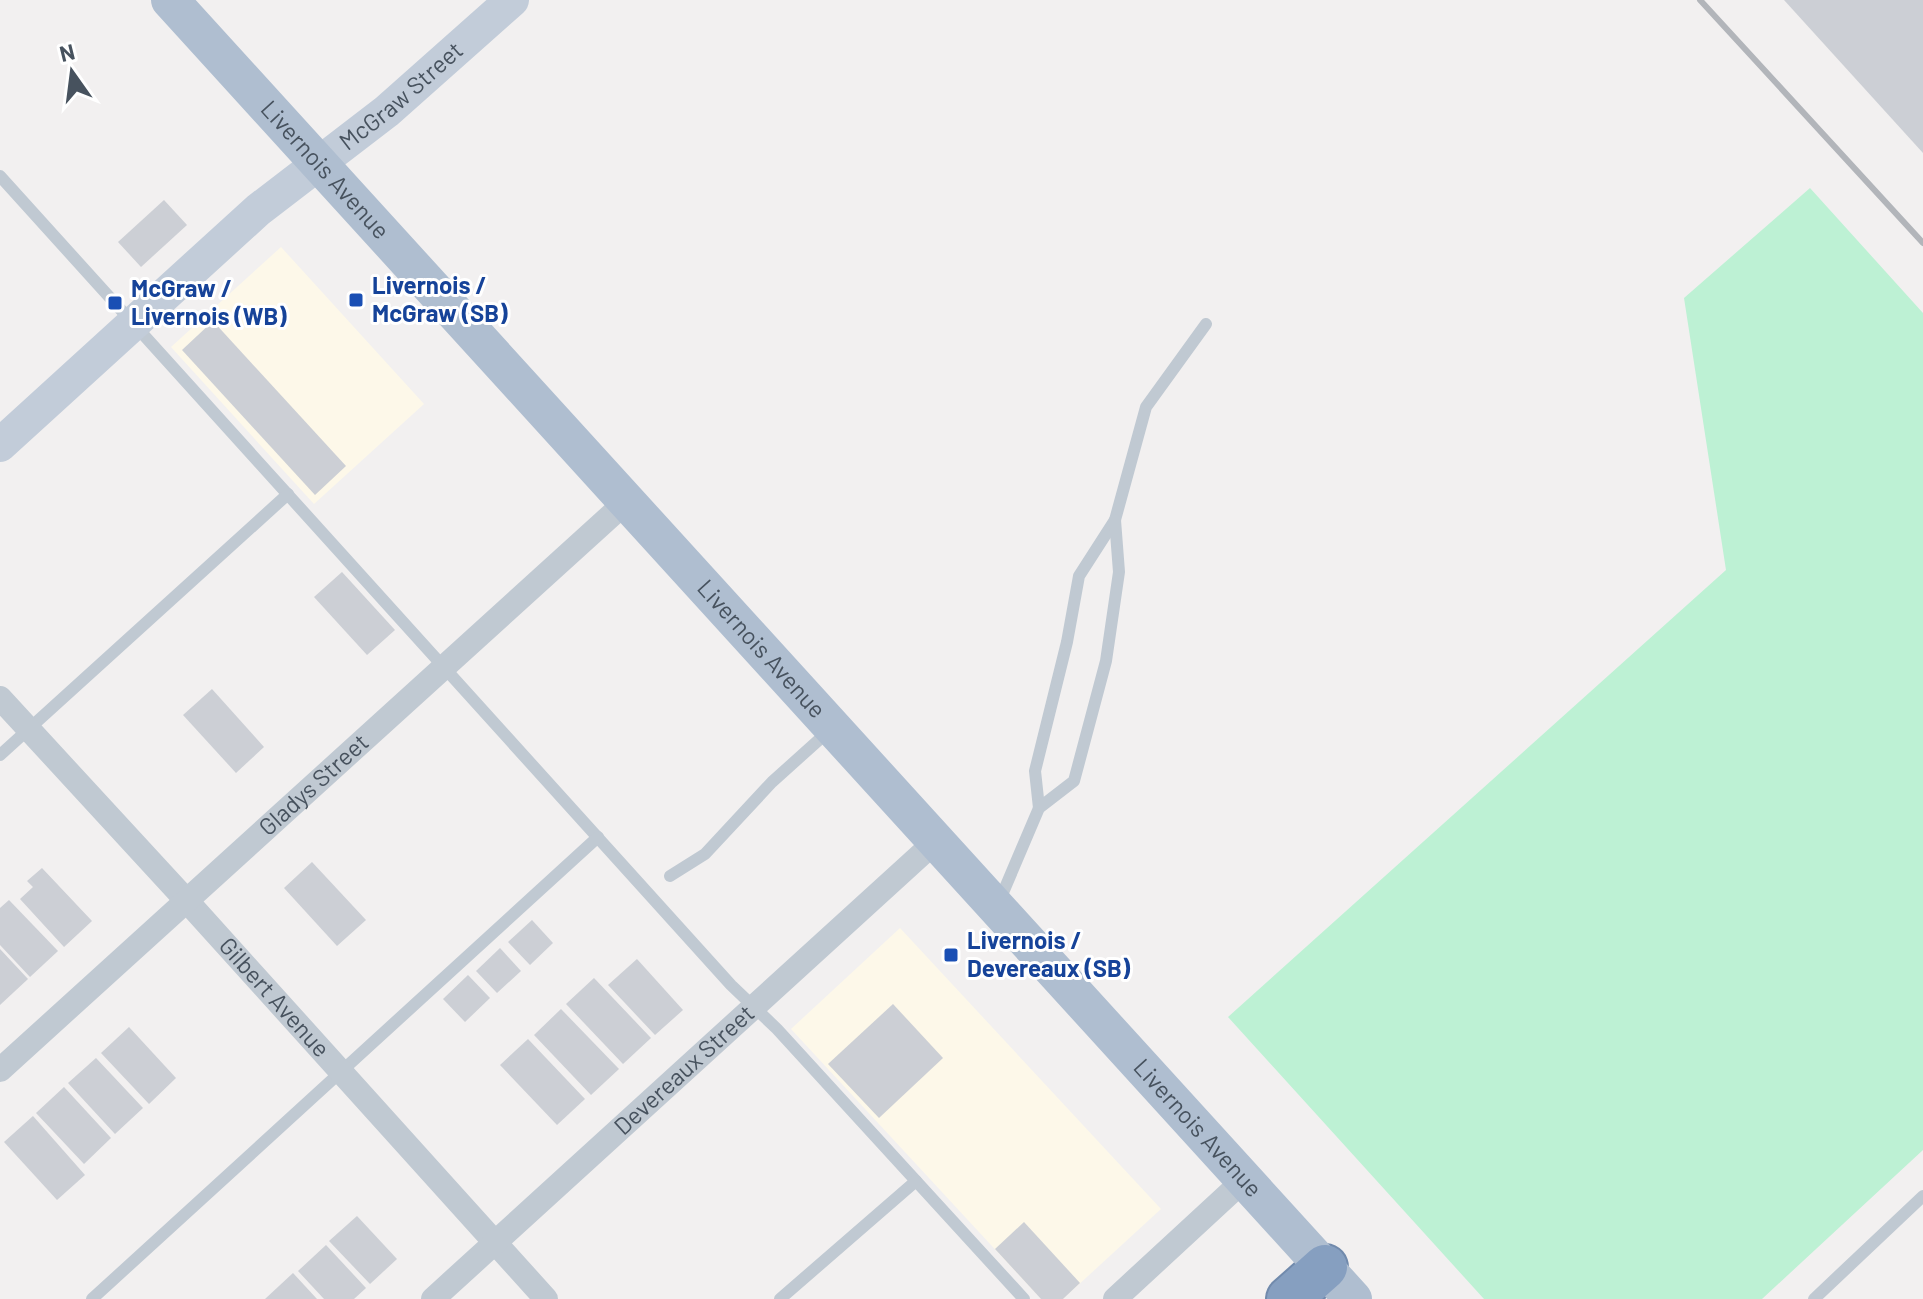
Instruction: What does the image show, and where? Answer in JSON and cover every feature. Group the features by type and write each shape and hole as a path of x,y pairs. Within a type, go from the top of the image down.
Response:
{"highway":[{"path":"1289,1299 1339,1283"}],"main road":[{"name":"Livernois Avenue","path":"170,0 1339,1283"}],"street":[{"name":"McGraw Street","path":"0,445 258,210 387,111 512,0"},
{"name":"Gladys Street","path":"0,1070 627,501"},
{"name":"Gilbert Avenue","path":"0,698 546,1299"},
{"name":"Devereaux Street","path":"433,1299 936,841"},
{"path":"1115,1299 1245,1179"}],"lane":[{"path":"0,176 731,985 1024,1299"},
{"path":"997,908 1039,808 1035,771 1067,642 1079,576 1115,520 1146,407 1206,324"},
{"path":"0,755 288,494"},
{"path":"1039,808 1074,781 1102,676 1119,572 1115,520"},
{"path":"670,876 705,854 772,782 833,727"},
{"path":"92,1299 598,837"},
{"path":"780,1299 916,1181"},
{"path":"1814,1299 1923,1196"}],"shaded area":[{"path":"281,247 424,404 314,504 171,347"},
{"path":"900,928 1161,1209 1063,1299 1041,1299 791,1029"}],"green space":[{"path":"1810,188 1923,313 1923,1150 1762,1299 1484,1299 1228,1017 1726,570 1684,298"}],"building":[{"path":"1784,0 1923,0 1923,153"},
{"path":"164,200 187,225 141,267 118,242"},
{"path":"213,321 346,466 315,495 182,350"},
{"path":"342,572 395,630 367,655 314,597"},
{"path":"212,689 264,747 236,773 183,715"},
{"path":"312,862 366,920 337,946 284,888"},
{"path":"42,868 92,921 64,947 20,899 33,887 27,881"},
{"path":"9,900 58,951 30,977 0,945 0,908"},
{"path":"532,920 553,943 530,965 508,942"},
{"path":"500,948 521,971 497,993 476,971"},
{"path":"0,949 28,979 0,1005"},
{"path":"637,959 683,1010 655,1035 608,985"},
{"path":"468,975 490,998 465,1022 443,999"},
{"path":"594,978 651,1038 623,1064 566,1004"},
{"path":"893,1004 943,1058 879,1118 828,1064"},
{"path":"561,1009 619,1069 591,1095 534,1035"},
{"path":"129,1027 176,1078 149,1104 101,1053"},
{"path":"528,1039 585,1099 557,1125 500,1065"},
{"path":"96,1058 143,1108 115,1134 68,1083"},
{"path":"64,1087 111,1138 84,1164 36,1113"},
{"path":"33,1116 85,1175 57,1200 4,1142"},
{"path":"357,1216 397,1259 370,1284 329,1241"},
{"path":"1024,1222 1080,1283 1063,1299 1041,1299 995,1249"},
{"path":"326,1245 366,1288 354,1299 324,1299 298,1271"},
{"path":"293,1273 317,1299 265,1299"}],"railway":[{"path":"1700,0 1923,243"}],"place":[{"name":"Livernois / McGraw (SB)","path":"356,300"},
{"name":"McGraw / Livernois (WB)","path":"115,303"},
{"name":"Livernois / Devereaux (SB)","path":"951,955"}]}
